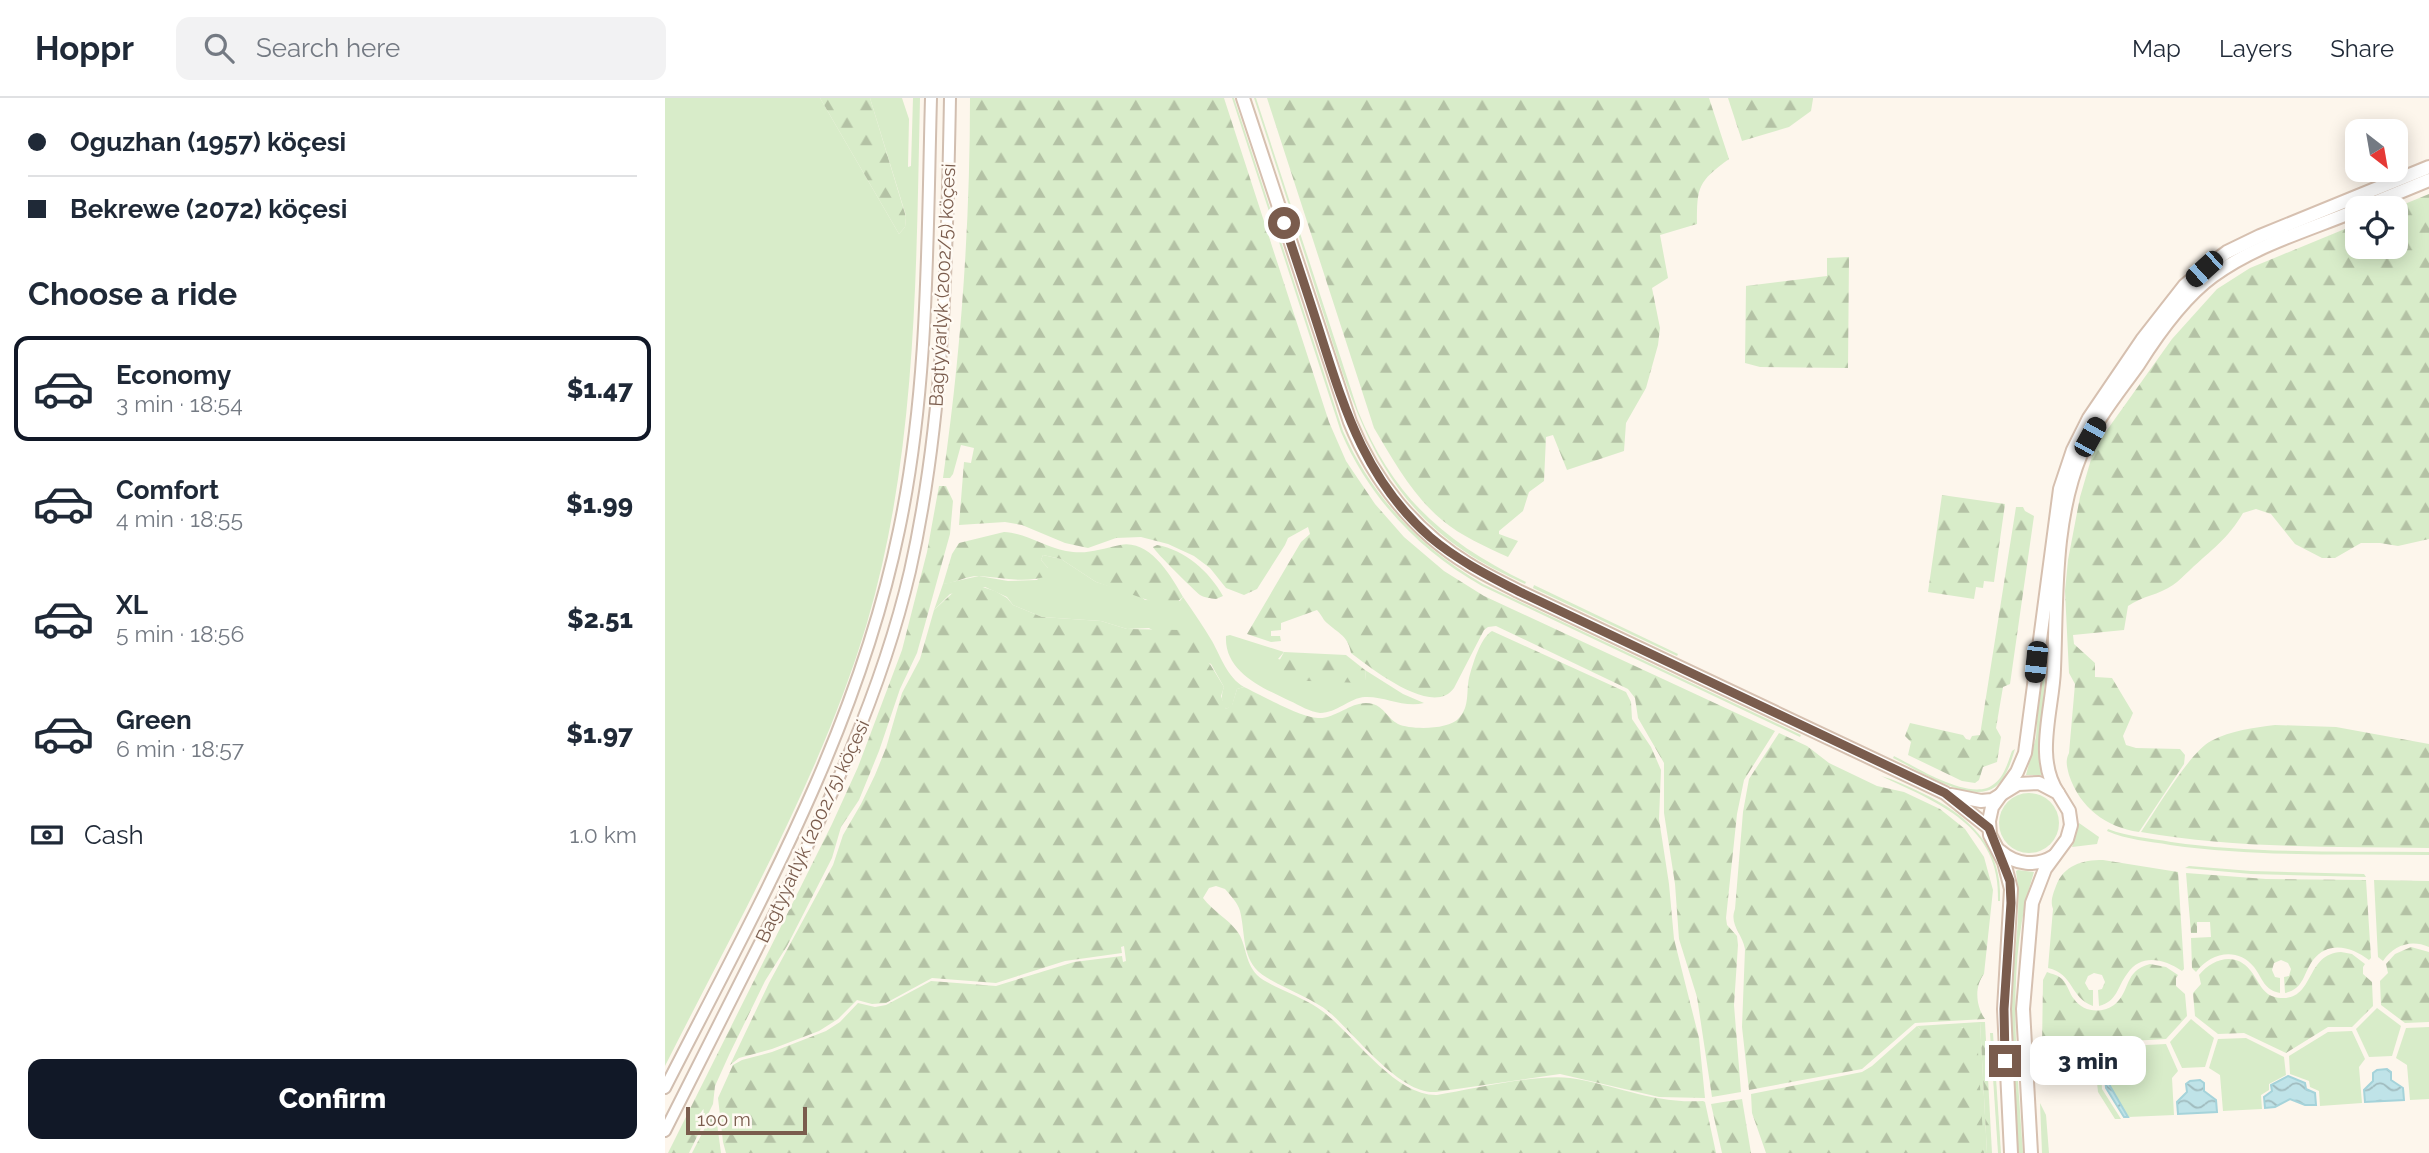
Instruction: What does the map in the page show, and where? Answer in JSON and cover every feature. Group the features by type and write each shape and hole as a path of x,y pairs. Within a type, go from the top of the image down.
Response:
{"main road":[{"path":"1244,98 1353,431 1380,480 1431,538 1468,564 1520,592 1945,793 1982,801 1992,800 2018,784 2032,782 2058,793"},
{"path":"1989,828 1992,807 2022,761 2027,742 2038,640 2060,489 2073,450 2089,418 2142,340 2185,285 2227,252 2429,167"},
{"path":"2390,196 2429,180"},
{"path":"2031,1153 2023,1037 2025,978 2032,903 2039,879 2067,839 2071,825 2066,805 2048,774 2046,746 2054,671 2055,586 2069,491 2081,453 2145,353 2194,292 2213,276 2256,251 2345,215"},
{"path":"1945,793 1989,828 2008,874 2012,896 2004,1009 2011,1153"},
{"path":"1997,847 2007,857 2020,863 2041,862 2054,856"}],"street":[{"name":"Bagtyýarlyk (2002/5) köçesi","path":"665,1088 740,942 830,754 879,612 900,528 918,405 925,311 931,98"},
{"name":"Bagtyýarlyk (2002/5) köçesi","path":"665,1130 811,841 849,757 893,632 918,532 933,432 944,306 950,98"}],"green space":[{"path":"665,98 820,98 899,234 905,227 906,216 870,98 902,98 909,119 908,167 911,166 913,98 920,98 915,297 905,428 896,494 867,623 848,680 802,793 665,1066"},
{"path":"820,98 870,98 906,217 905,227 899,234"},
{"path":"970,98 1224,98 1329,422 1346,461 1375,504 1404,537 1444,571 1484,596 1775,731 1744,780 1737,814 1726,918 1727,925 1737,936 1738,945 1734,1005 1741,1092 1712,1097 1697,997 1679,939 1675,884 1664,813 1664,763 1638,718 1635,698 1628,689 1496,626 1484,630 1454,688 1444,696 1432,697 1417,694 1387,679 1351,653 1344,637 1324,620 1317,610 1281,623 1281,630 1271,631 1271,636 1280,636 1281,641 1271,642 1247,634 1301,542 1310,534 1308,527 1288,538 1257,589 1244,595 1226,588 1210,568 1194,556 1168,544 1141,537 1116,538 1088,548 1065,543 1022,525 1005,522 959,525 964,462 971,463 974,448 961,445 953,474 950,478 943,478 963,289"},
{"path":"1232,98 1343,431 1368,478 1401,519 1439,554 1483,584 1801,735 1800,737 1482,586 1438,556 1399,521 1366,479 1341,432"},
{"path":"1254,98 1358,411 1387,468 1424,514 1446,533 1497,567 1526,582 1525,584 1471,556 1433,527 1407,500 1387,471 1369,439 1342,372"},
{"path":"1267,98 1709,98 1729,159 1701,186 1697,224 1660,235 1668,278 1652,288 1660,328 1658,345 1646,388 1626,423 1624,451 1567,470 1553,435 1546,437 1544,481 1529,492 1523,511 1499,531 1499,534 1518,541 1508,557 1474,541 1442,520 1404,477 1374,428"},
{"path":"1728,98 1813,99 1811,111 1789,127 1742,141"},
{"path":"2429,194 2429,539 2398,546 2361,543 2335,558 2322,558 2295,544 2271,514 2256,509 2243,513 2225,537 2175,583 2128,606 2124,630 2073,635 2074,644 2095,663 2095,677 2112,678 2133,713 2123,736 2126,745 2136,748 2180,749 2185,755 2184,764 2139,832 2116,826 2087,806 2074,787 2067,764 2075,684 2069,673 2065,591 2080,497 2092,456 2102,437 2172,339 2217,289 2250,268 2345,229 2345,259 2408,259 2408,203"},
{"path":"1849,257 1848,368 1760,367 1745,363 1746,286 1827,276 1827,258"},
{"path":"939,486 946,486 953,501 950,534 917,653 900,689 879,751 859,800 841,827 832,858 787,946 765,981 729,1055 715,1086 713,1104 689,1153 668,1153 858,767 902,650 927,552"},
{"path":"1942,495 2005,504 1994,582 1984,581 1983,588 1976,587 1974,599 1928,592"},
{"path":"2016,507 2023,507 2034,516 2010,684 2003,687 1996,728 2001,737 1997,762 1983,767 1979,780 1975,783 1962,781 1908,755 1911,742 1905,736 1910,723 1963,735 1970,740 1972,736 1980,735"},
{"path":"1004,532 1074,552 1120,545 1141,548 1158,561 1183,597 1175,604 1162,605 1096,582 1061,559 1043,555 1041,560 1051,575 1042,578 1024,580 975,576 943,584 952,554 959,543"},
{"path":"1157,545 1177,552 1195,563 1211,578 1223,596 1216,599 1200,595 1155,550 1153,547"},
{"path":"1043,555 1061,559 1096,582 1139,595 1145,600 1180,601 1183,597 1229,672 1244,687 1237,689 1232,706 1226,709 1224,706 1224,687 1211,664 1149,628 1127,629 1101,621 1042,617 1013,605 1007,597 985,587 950,594 934,610 943,584 979,576 1008,581 1037,580 1048,568 1041,560"},
{"path":"976,585 995,591 1013,605 1042,617 1101,621 1127,629 1180,630 1197,643 1224,687 1221,696 1226,709 1232,705 1237,689 1244,687 1311,717 1325,717 1366,703 1377,706 1395,722 1404,726 1430,728 1447,725 1459,718 1465,709 1469,678 1475,659 1484,639 1492,631 1626,692 1631,702 1632,719 1651,747 1661,770 1659,819 1674,939 1699,1038 1705,1098 1659,1097 1560,1074 1436,1092 1422,1090 1393,1074 1321,1006 1269,979 1255,968 1246,948 1239,908 1225,889 1216,886 1209,888 1203,898 1237,931 1257,975 1318,1008 1389,1074 1405,1085 1437,1095 1522,1080 1556,1077 1587,1081 1668,1100 1703,1101 1716,1153 726,1153 718,1098 733,1065 826,1031 840,1022 858,1003 875,1007 886,1005 931,981 996,986 1074,962 1122,956 1123,962 1126,961 1124,946 1121,947 1122,953 1065,961 996,983 932,978 886,1003 872,1004 857,1000 838,1019 819,1031 739,1058 730,1065 769,983 833,865 843,835 875,775 902,693 920,659 934,610 957,589"},
{"path":"1534,585 1678,654 1677,656 1533,588"},
{"path":"1226,636 1284,652 1278,659 1366,680 1365,670 1403,694 1424,703 1409,704 1365,697 1326,712 1312,711 1257,684 1238,669 1227,649"},
{"path":"1284,652 1346,655 1365,670 1366,680 1360,683 1283,680 1277,665"},
{"path":"2041,661 2046,661 2040,752 2042,775 2026,775 2036,737"},
{"path":"2275,725 2336,727 2429,744 2429,848 2249,844 2141,832 2164,796 2203,747 2227,734"},
{"path":"1779,733 1807,746 1829,763 1877,786 1904,792 1940,809 1965,829 1984,857 1993,890 1984,974 1978,991 1978,1002 1985,1019 1915,1023 1862,1069 1749,1090 1742,1027 1745,949 1734,915 1743,812 1749,779"},
{"path":"2015,749 2008,770 1995,787 1972,792 1929,777 1893,758 1894,756 1958,786 1984,789 2000,777"},
{"path":"1881,776 1938,801 1954,811 1979,834 1989,848 1995,864 2000,901 1989,853 1977,835 1944,807"},
{"path":"2029,793 2046,798 2054,806 2059,823 2054,840 2046,848 2029,853 2012,848 2004,840 1999,823 2004,806 2012,798"},
{"path":"2079,823 2099,837 2097,844 2072,847"},
{"path":"2108,829 2131,836 2203,846 2300,851 2429,852 2429,855 2299,854 2202,849 2138,840 2115,834 2107,831"},
{"path":"2103,860 2178,872 2184,969 2182,971 2168,963 2153,960 2139,963 2127,974 2114,997 2099,1006 2098,990 2102,989 2105,982 2102,975 2094,973 2088,976 2085,983 2089,990 2093,990 2093,1006 2080,998 2063,975 2048,968 2052,900 2059,879 2069,869 2088,861"},
{"path":"2189,866 2251,871 2364,874 2366,877 2251,874 2185,868"},
{"path":"2018,870 2034,872 2019,940 2016,976 2016,1047 2023,1153 2018,1153 2011,1024 2018,922"},
{"path":"2186,873 2266,879 2366,880 2371,958 2369,960 2348,949 2326,950 2313,960 2300,984 2285,993 2284,977 2289,976 2291,969 2288,963 2281,960 2274,963 2272,970 2275,977 2280,978 2280,993 2267,987 2247,960 2232,954 2209,960 2196,972 2192,968 2191,938 2211,937 2210,922 2197,922 2197,933 2191,933"},
{"path":"2374,880 2429,881 2429,947 2403,945 2387,955 2383,961 2378,957"},
{"path":"2411,947 2429,952 2429,1022 2405,1023 2381,1005 2380,981 2388,973 2386,964 2395,954"},
{"path":"2341,952 2352,954 2365,964 2363,974 2372,982 2373,1006 2352,1027 2328,1027 2286,1053 2244,1033 2218,1034 2195,1016 2193,993 2201,984 2199,975 2217,961 2231,959 2244,964 2265,992 2281,998 2292,997 2300,992 2321,960"},
{"path":"2150,964 2166,967 2178,975 2176,986 2185,994 2187,1016 2166,1039 2042,1046 2043,980 2047,972 2062,979 2072,997 2082,1007 2098,1010 2114,1005 2135,972"},
{"path":"2377,1008 2401,1026 2392,1056 2369,1057 2356,1029"},
{"path":"2191,1019 2214,1038 2205,1067 2182,1068 2170,1042"},
{"path":"1980,1022 1987,1153 1984,1153 1963,1027 1921,1030 1917,1026"},
{"path":"1980,1022 1985,1022 1992,1153 1987,1153"},
{"path":"1917,1026 1921,1030 1966,1028 1977,1035 1984,1153 1766,1153 1752,1113 1751,1094 1862,1072"},
{"path":"2429,1027 2429,1099 2410,1100 2407,1065 2396,1058 2406,1028"},
{"path":"2352,1031 2365,1059 2359,1067 2362,1103 2320,1106 2319,1091 2310,1087 2309,1081 2290,1074 2289,1056 2328,1032"},
{"path":"1990,1033 1993,1033 2001,1153 1998,1153"},
{"path":"2246,1038 2284,1057 2286,1075 2269,1084 2269,1090 2261,1095 2262,1109 2223,1111 2220,1075 2209,1068 2218,1039"},
{"path":"2166,1044 2178,1071 2172,1078 2174,1115 2128,1117 2110,1086 2107,1047"},
{"path":"2100,1055 2102,1089 2121,1119 2115,1119 2098,1092 2095,1062 2047,1064 2047,1059"},
{"path":"1742,1099 1751,1153 1722,1153 1711,1104"},
{"path":"2040,1103 2046,1115 2049,1153 2042,1153"},
{"path":"711,1116 716,1116 721,1153 692,1153"}],"water":[{"path":"2107,1047 2110,1086 2128,1117 2124,1117 2106,1088 2103,1053 2046,1056 2046,1051"},
{"path":"2387,1069 2391,1072 2391,1080 2403,1088 2404,1100 2365,1102 2364,1090 2373,1081 2373,1073"},
{"path":"2288,1076 2305,1083 2306,1089 2315,1093 2316,1105 2305,1105 2290,1099 2275,1107 2265,1108 2264,1097 2272,1091 2271,1085"},
{"path":"2200,1080 2204,1083 2204,1091 2216,1100 2217,1112 2178,1114 2177,1102 2187,1092 2186,1084"}],"route":[{"path":"1284,223 1357,441 1391,495 1431,538 1468,564 1520,592 1945,793 1989,828 2004,862 2011,889 2004,1009 2005,1061"}]}
